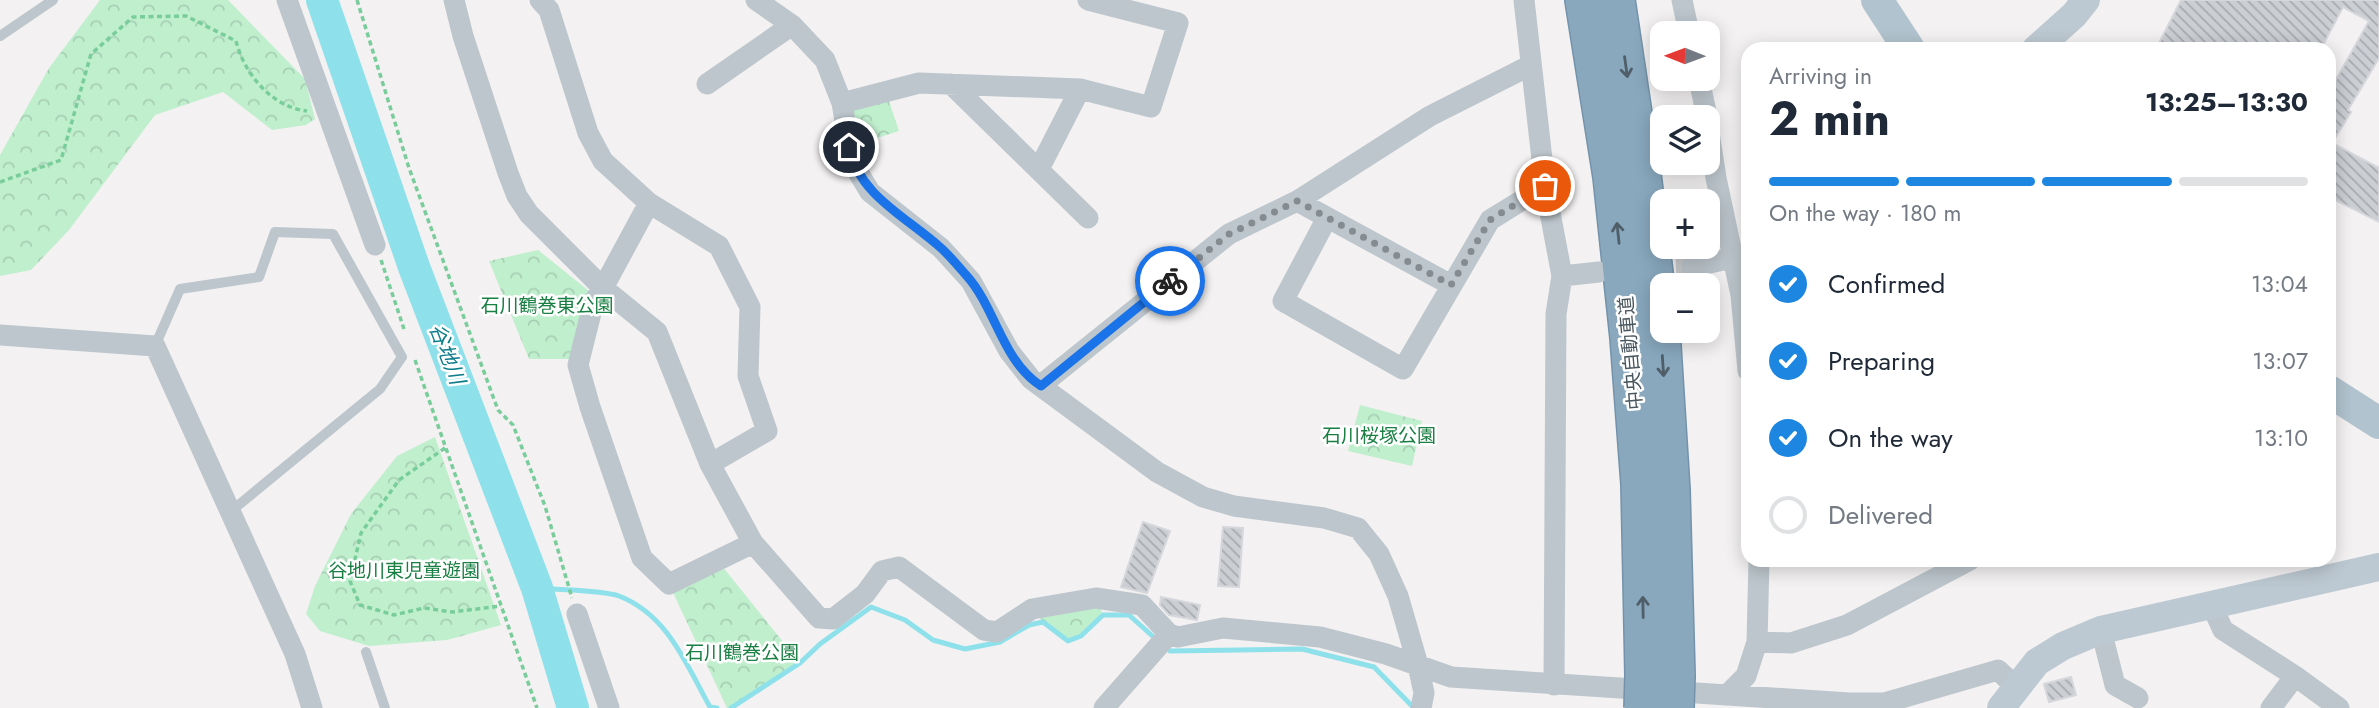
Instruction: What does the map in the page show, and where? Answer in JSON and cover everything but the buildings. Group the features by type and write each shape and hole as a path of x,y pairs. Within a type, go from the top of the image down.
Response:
{"highway":[{"name":"中央自動車道","path":"1584,0 1612,177 1629,338 1640,484 1645,694"},
{"name":"中央自動車道","path":"1616,0 1642,173 1661,330 1671,490 1645,694"}],"main road":[{"path":"1877,0 1904,42"},
{"path":"2336,395 2379,423"}],"street":[{"path":"287,0 375,245"},
{"path":"454,0 463,36 517,196 529,214 603,288 657,332 710,464 753,543 819,618 834,619 865,594 882,571 899,567 984,630 997,632 1032,608 1096,598 1142,605 1162,642"},
{"path":"541,0 549,10 588,133 603,161 649,203 719,246 750,307 748,376 767,430 710,464"},
{"path":"756,0 792,25 825,60 842,103 852,162 870,191 941,248 971,281 1009,351 1031,379 1157,472 1203,497 1234,506 1324,518 1359,528 1379,554 1398,596 1424,692 1422,706"},
{"path":"842,103 919,83 1080,89 1151,107 1178,23 1088,0"},
{"path":"1524,0 1545,186 1562,276 1556,314 1554,685"},
{"path":"1682,0 1686,21"},
{"path":"2044,42 2074,15 2086,0"},
{"path":"707,84 792,25"},
{"path":"1041,386 1229,234 1297,201 1430,116 1531,65"},
{"path":"951,84 1088,218"},
{"path":"1038,169 1080,89"},
{"path":"1717,175 1741,295"},
{"path":"1327,218 1283,301 1404,369 1490,220 1545,186"},
{"path":"1297,201 1451,285"},
{"path":"649,203 594,301 578,365 590,407 642,558 669,584 753,543"},
{"path":"1692,267 1732,258"},
{"path":"1562,276 1599,272"},
{"path":"0,335 155,346 295,654 312,708"},
{"path":"1727,695 1746,676 1757,642 1759,567"},
{"path":"1757,642 1791,643 1847,625 1957,567"},
{"path":"1104,708 1162,642 1223,628 1320,636 1451,677 1645,694 1884,703 1998,670 2009,698 2037,663 2063,646 2101,630 2379,567"},
{"path":"2211,604 2223,630 2339,708"},
{"path":"575,608 610,708"},
{"path":"2101,630 2115,685 2138,698"},
{"path":"2271,708 2295,676"}],"lane":[{"path":"0,36 54,0"},
{"path":"155,346 180,289 259,277 275,232 333,234 402,358 380,389 230,512"},
{"path":"366,652 385,708"}],"path":[{"path":"357,0 414,180 498,410 513,425 545,506 575,608"},
{"path":"0,182 61,160 92,54 132,17 186,16 236,41 241,60 267,93 296,110 328,111"},
{"path":"375,245 404,329"},
{"path":"413,356 537,708"},
{"path":"445,448 399,480 361,533 350,580 360,605 394,615 424,608 452,612 501,606"}],"green space":[{"path":"100,0 228,0 305,79 315,119 306,125 272,130 223,92 155,115 69,230 31,270 0,276 0,155 49,68"},
{"path":"886,92 899,131 849,147 842,103"},
{"name":"石川鶴巻東公園","path":"538,250 589,291 570,359 529,359 489,261"},
{"name":"石川桜塚公園","path":"1360,405 1422,421 1412,466 1348,451"},
{"name":"谷地川東児童遊園","path":"435,437 501,625 447,640 369,646 320,631 306,614 315,586 351,514 397,456"},
{"name":"石川鶴巻公園","path":"718,561 800,663 731,708 727,708 669,584"},
{"path":"1096,598 1103,615 1081,636 1068,641 1043,622 1032,609"}],"waterway":[{"name":"谷地川","path":"322,0 414,267 537,588 573,708"},
{"path":"537,588 612,594 636,604 651,615 674,642 710,707 717,708"},
{"path":"731,708 800,663 820,644 871,607 905,620 933,640 965,649 1000,642 1029,625 1043,622 1068,641 1081,636 1103,615 1129,615 1158,641"},
{"path":"1166,647 1170,651 1302,649 1374,667 1414,708"}],"tunnel":[{"path":"1634,270 1692,267"}],"way so far":[{"path":"1170,281 1229,234 1297,201 1451,285 1490,220 1545,186"}],"route":[{"path":"849,147 852,162 870,191 941,248 971,281 1009,351 1031,379 1041,386 1170,281"}]}
